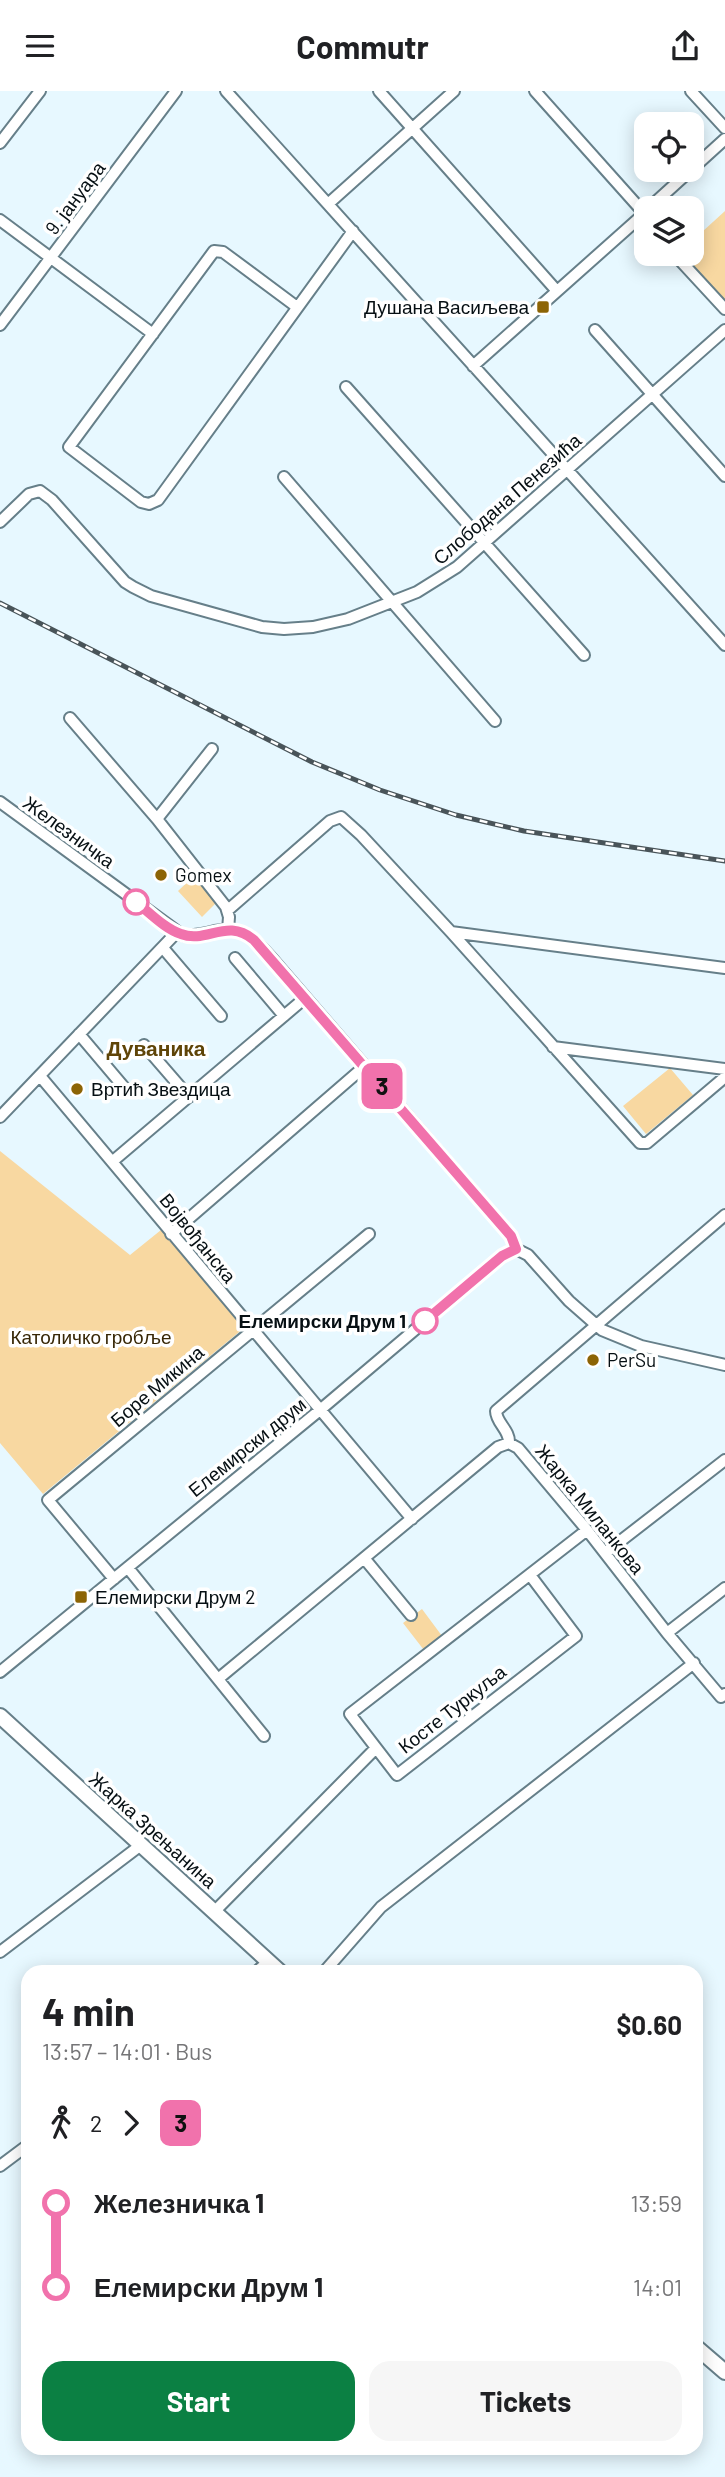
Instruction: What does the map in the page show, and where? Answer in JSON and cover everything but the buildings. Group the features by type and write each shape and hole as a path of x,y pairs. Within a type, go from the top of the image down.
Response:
{"main road":[{"name":"Жарка Зрењанина","path":"0,1716 272,1965"},
{"path":"703,2353 725,2372"}],"street":[{"path":"0,143 40,91"},
{"name":"9. јануара","path":"0,325 176,91"},
{"path":"226,91 725,645"},
{"path":"379,91 556,291"},
{"path":"328,204 454,91"},
{"path":"536,91 634,198"},
{"path":"691,91 725,128"},
{"path":"662,196 725,139"},
{"path":"0,220 153,334"},
{"path":"473,366 634,222"},
{"path":"298,307 223,252 214,251 69,447 141,502 149,504 158,500 298,307 353,231"},
{"path":"685,266 725,309"},
{"path":"595,330 725,477"},
{"name":"Слободана Пенезића","path":"0,522 29,494 40,491 52,500 132,587 152,596 262,627 323,625 393,602 447,575 486,545 725,330"},
{"path":"346,387 584,655"},
{"path":"284,477 495,721"},
{"path":"69,718 157,820 228,910 229,930"},
{"path":"157,820 212,749"},
{"name":"Железничка","path":"0,803 177,932"},
{"path":"228,910 330,821 341,817 354,827 451,932 637,1141 644,1144 725,1077"},
{"path":"0,1117 177,932 192,936 229,930 243,932 254,940 365,1066 511,1236 516,1249 528,1255 569,1301 597,1327 641,1346 725,1365"},
{"path":"451,932 725,968"},
{"path":"163,948 221,1016"},
{"path":"234,958 284,1016"},
{"path":"113,1161 305,998"},
{"path":"79,1034 128,1092"},
{"path":"144,1045 189,1097"},
{"path":"553,1047 725,1069"},
{"path":"171,1234 365,1066"},
{"name":"Војвођанска","path":"40,1076 412,1518"},
{"path":"597,1327 725,1215"},
{"name":"Боре Микина","path":"114,1579 48,1500 369,1234"},
{"name":"Елемирски друм","path":"0,1672 320,1410 502,1256 516,1249"},
{"name":"Жарка Миланкова","path":"597,1327 496,1411 496,1417 509,1436 509,1443 518,1448 587,1530 667,1633 723,1695"},
{"path":"218,1679 498,1447 509,1443"},
{"path":"605,1553 725,1460"},
{"name":"Косте Туркуља","path":"530,1575 576,1636 397,1775 350,1714 587,1530"},
{"path":"364,1558 411,1615"},
{"path":"128,1568 264,1736"},
{"path":"667,1633 725,1588"},
{"path":"330,1965 381,1907 694,1663"},
{"path":"214,1912 376,1748"},
{"path":"0,1952 141,1846"},
{"path":"264,1965 268,1962"},
{"path":"0,2167 21,2150"}],"green space":[{"path":"725,211 725,304 690,266 704,266 704,230"},
{"path":"195,875 218,901 202,917 178,891"},
{"path":"670,1068 693,1095 646,1134 623,1106"},
{"name":"Католичко гробље","path":"0,1151 130,1255 161,1230 244,1328 43,1494 0,1443"},
{"path":"422,1609 445,1640 427,1654 403,1623"}],"railway":[{"path":"0,603 312,762 380,790 456,815 524,831 725,861"}],"bus line":[{"name":"3","path":"136,902 182,935 237,929 249,935 511,1236 516,1249 502,1256 425,1321"}],"place":[{"name":"Душана Васиљева","path":"543,307"},
{"name":"Gomex","path":"161,875"},
{"name":"Вртић Звездица","path":"77,1089"},
{"name":"Елемирски Друм 1","path":"425,1321"},
{"name":"PerSu","path":"593,1360"},
{"name":"Елемирски Друм 2","path":"81,1597"}],"district":[{"name":"Дуваника","path":"156,1049"}]}
